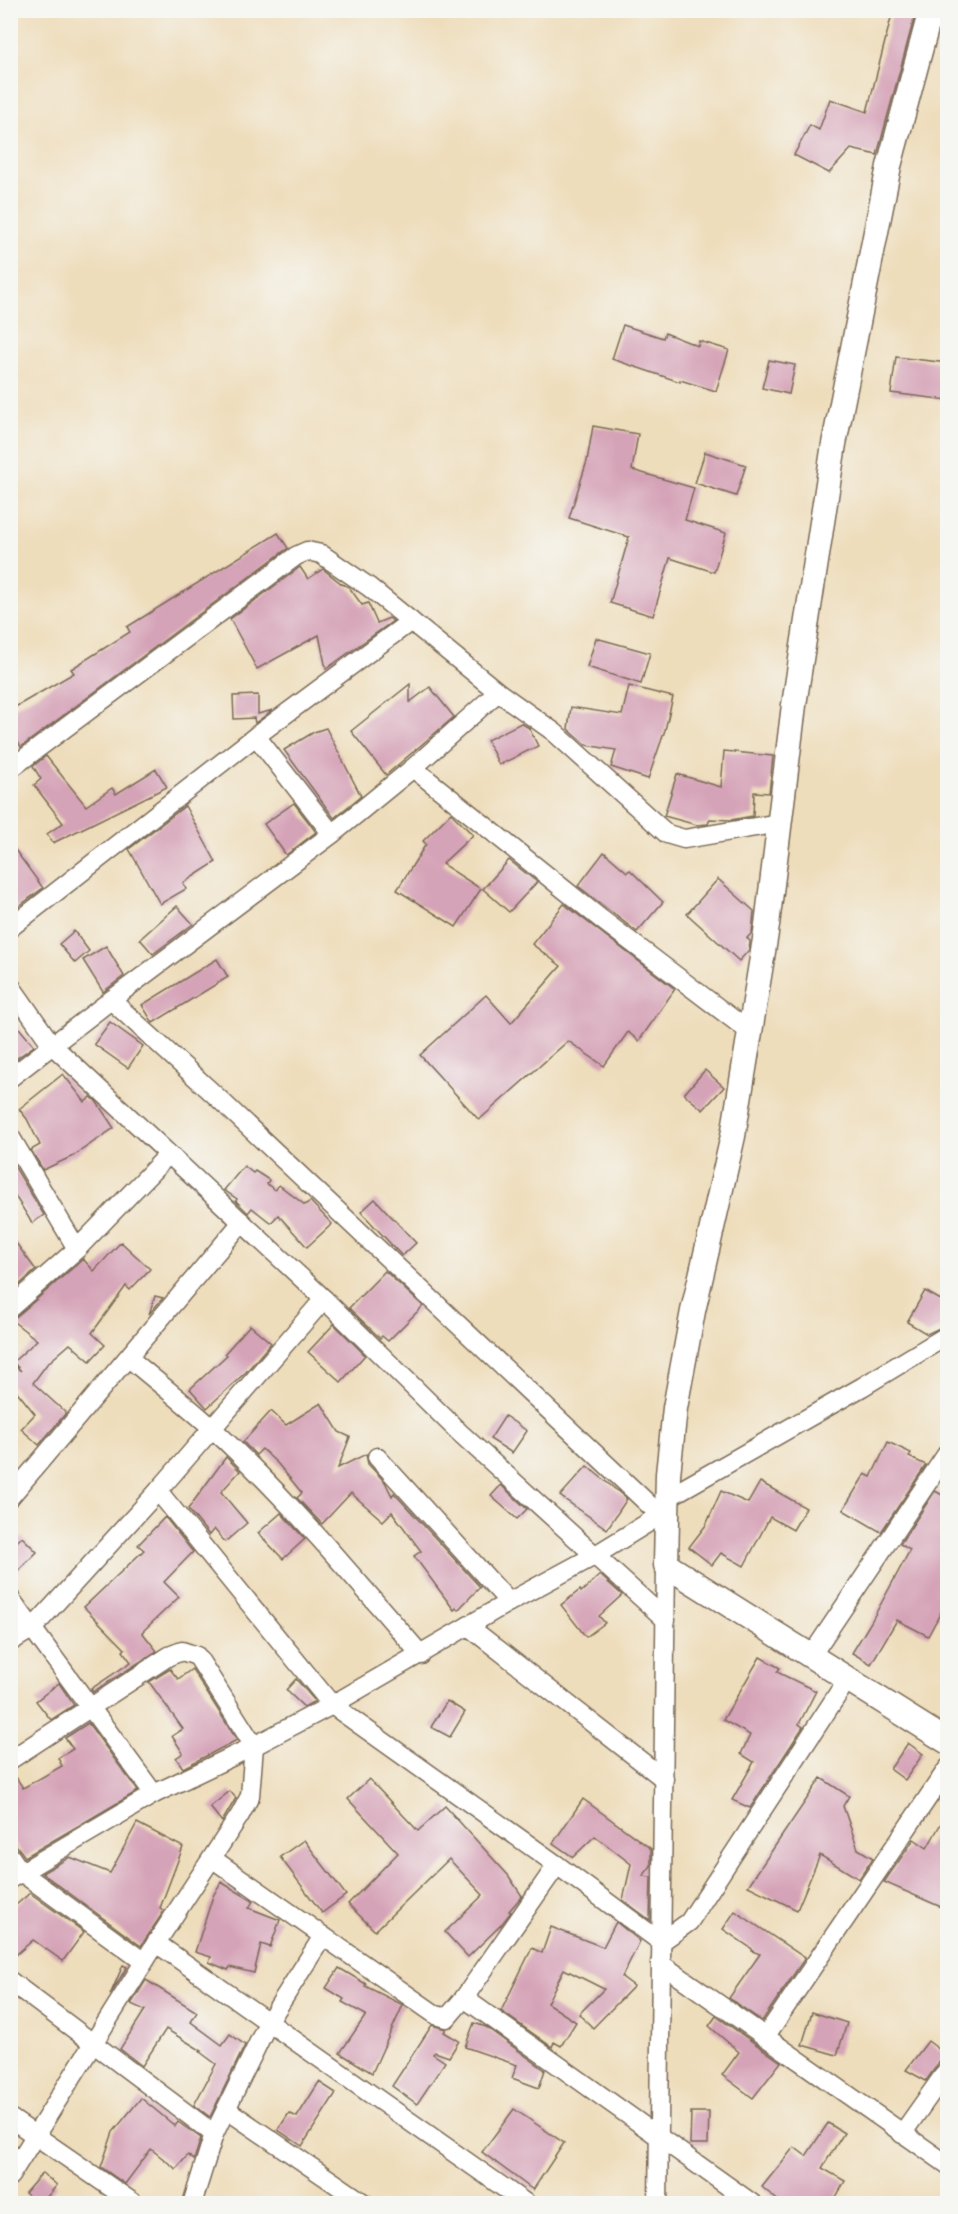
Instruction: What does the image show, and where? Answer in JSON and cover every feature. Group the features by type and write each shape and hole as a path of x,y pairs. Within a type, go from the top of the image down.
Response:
{"street":[{"path":"658,2204 666,1620 664,1508 675,1408 693,1311 733,1136 766,933 794,705 834,444 889,166 931,10"},
{"path":"10,769 296,556 307,551 321,554 369,587 498,692 554,732 667,834 684,839 779,823"},
{"path":"12,924 256,736 411,621"},
{"path":"10,1078 332,834 414,768 498,692"},
{"path":"256,736 332,834"},
{"path":"414,768 601,919 750,1032"},
{"path":"10,985 52,1046 324,1299 460,1433 666,1620"},
{"path":"111,1000 664,1508"},
{"path":"10,1136 77,1249"},
{"path":"10,1308 77,1249 168,1155"},
{"path":"10,1497 242,1222"},
{"path":"10,1642 33,1628 158,1491 324,1299"},
{"path":"16,1875 154,1794 332,1705 509,1602 594,1556 664,1508 948,1335"},
{"path":"129,1358 212,1428 334,1554 421,1654"},
{"path":"811,1656 948,1452"},
{"path":"377,1457 509,1602"},
{"path":"158,1491 332,1705 661,1942"},
{"path":"666,1565 948,1742"},
{"path":"10,1598 154,1794"},
{"path":"468,1626 664,1779"},
{"path":"10,1760 169,1656 182,1651 197,1656 254,1746 250,1796 213,1859 156,1943 10,2176"},
{"path":"661,1942 689,1922 847,1680"},
{"path":"765,2037 948,1768"},
{"path":"10,1856 16,1875 144,1962"},
{"path":"213,1859 436,2015 447,2018 464,1998 557,1865"},
{"path":"192,2204 214,2134 226,2109 268,2023 322,1935"},
{"path":"156,1943 527,2204"},
{"path":"660,1963 948,2165"},
{"path":"10,1981 214,2134"},
{"path":"464,1998 753,2204"},
{"path":"902,2134 948,2069"},
{"path":"226,2109 365,2204"},
{"path":"10,2118 135,2204"}],"building":[{"path":"893,10 915,15 877,155 851,149 829,173 794,155 810,125 819,130 830,99 867,112"},
{"path":"623,325 663,338 665,333 698,346 699,341 729,350 716,391 680,380 680,382 612,359"},
{"path":"896,357 948,363 948,400 891,393"},
{"path":"769,360 795,365 789,394 762,388"},
{"path":"593,426 638,434 632,470 694,488 685,520 726,533 714,572 670,558 653,616 610,603 629,537 569,518 587,461"},
{"path":"705,452 746,465 736,496 695,483"},
{"path":"278,533 288,548 21,747 10,730 10,710 74,673 71,669 130,632 127,627"},
{"path":"300,567 308,579 323,569 349,587 362,605 368,603 377,623 389,618 393,621 326,669 319,635 257,669 230,619"},
{"path":"596,638 650,653 641,684 587,667"},
{"path":"410,684 410,702 430,687 454,717 386,775 351,731"},
{"path":"629,686 673,697 665,730 648,779 611,767 616,750 586,745 568,729 571,707 622,715"},
{"path":"258,695 258,714 273,710 255,723 254,718 234,719 233,696"},
{"path":"521,723 529,728 538,746 499,765 487,740"},
{"path":"326,728 361,796 334,818 284,750 314,732"},
{"path":"724,751 773,756 769,793 754,792 753,816 731,820 710,819 708,824 697,825 664,816 677,774 721,787"},
{"path":"46,756 86,806 112,788 116,794 156,769 167,787 53,843 47,834 63,823 34,785 41,779 33,766"},
{"path":"294,803 316,832 286,855 264,824"},
{"path":"185,806 216,862 183,883 186,889 160,904 129,849"},
{"path":"451,813 473,835 442,864 481,889 456,927 397,890 426,844 423,841"},
{"path":"10,843 43,888 10,913"},
{"path":"604,852 627,872 630,870 663,902 637,932 578,886"},
{"path":"509,860 537,882 509,912 483,889"},
{"path":"718,879 754,911 752,933 747,938 750,941 749,950 739,961 687,914"},
{"path":"564,904 675,989 639,1041 628,1032 604,1066 568,1041 479,1120 420,1055 486,995 511,1023 561,966 532,944"},
{"path":"177,906 193,924 153,954 140,939"},
{"path":"74,931 89,951 75,963 59,944"},
{"path":"106,946 124,976 103,992 83,960"},
{"path":"217,959 228,977 153,1023 142,1005"},
{"path":"10,1017 34,1046 10,1063"},
{"path":"110,1022 143,1046 128,1068 94,1044"},
{"path":"705,1070 724,1087 703,1110 684,1094"},
{"path":"63,1074 85,1102 91,1097 96,1101 114,1128 73,1156 43,1170 31,1150 40,1145 27,1119 19,1109"},
{"path":"10,1159 44,1215 32,1223 10,1188"},
{"path":"244,1166 269,1180 267,1184 275,1190 279,1185 305,1205 310,1201 332,1224 307,1247 278,1215 271,1223 252,1208 248,1213 236,1201 237,1199 224,1190"},
{"path":"375,1199 416,1243 402,1256 361,1212"},
{"path":"10,1235 36,1270 10,1293"},
{"path":"121,1242 150,1269 130,1290 126,1286 92,1333 105,1345 90,1361 70,1344 47,1364 33,1383 66,1413 39,1445 21,1429 35,1414 10,1383 10,1363 21,1371 13,1362 37,1340 10,1319 17,1316 83,1259 94,1271"},
{"path":"385,1271 423,1306 388,1341 382,1336 380,1338 349,1308"},
{"path":"925,1291 948,1304 948,1324 927,1334 907,1322"},
{"path":"155,1296 163,1298 149,1314"},
{"path":"334,1324 365,1355 341,1382 308,1352"},
{"path":"250,1325 271,1343 246,1372 207,1408 190,1389 227,1355 225,1353"},
{"path":"321,1403 339,1432 350,1437 338,1468 366,1454 368,1464 385,1482 392,1496 394,1493 480,1587 458,1610 456,1608 454,1610 414,1556 421,1551 392,1512 383,1521 351,1493 322,1524 297,1498 302,1493 278,1464 262,1449 256,1455 243,1442 271,1411 286,1425"},
{"path":"505,1416 527,1431 512,1453 490,1439"},
{"path":"888,1442 911,1453 909,1457 926,1465 881,1532 843,1510 865,1474 871,1477"},
{"path":"226,1457 240,1471 221,1492 247,1523 225,1542 214,1529 209,1535 188,1509"},
{"path":"587,1466 627,1499 607,1529 560,1496"},
{"path":"760,1482 806,1508 793,1530 770,1517 744,1566 721,1553 712,1565 689,1547 706,1525 721,1491 748,1503"},
{"path":"501,1485 527,1509 517,1519 491,1496"},
{"path":"935,1491 948,1498 948,1599 928,1636 897,1620 871,1664 852,1653 910,1550 900,1544"},
{"path":"281,1513 305,1539 283,1559 258,1533"},
{"path":"165,1517 193,1552 164,1582 179,1597 142,1632 157,1651 93,1692 91,1689 131,1662 123,1651 125,1649 84,1607 144,1550 138,1545"},
{"path":"22,1537 37,1552 10,1579 10,1548"},
{"path":"600,1575 622,1595 599,1616 605,1623 586,1637 561,1605 580,1590 581,1592"},
{"path":"760,1657 780,1668 777,1672 816,1691 799,1724 803,1727 750,1808 732,1800 754,1762 741,1754 750,1735 723,1720"},
{"path":"170,1669 178,1679 192,1669 237,1740 183,1768 176,1758 183,1753 172,1736 183,1729 149,1682"},
{"path":"296,1679 315,1701 304,1707 286,1690"},
{"path":"59,1683 74,1705 51,1720 36,1701"},
{"path":"447,1701 465,1712 450,1737 431,1727"},
{"path":"88,1723 138,1791 25,1857 10,1837 10,1771 23,1788 62,1766 58,1758 73,1749 65,1738"},
{"path":"908,1743 923,1754 905,1780 890,1769"},
{"path":"821,1778 849,1796 843,1806 858,1849 873,1858 859,1879 820,1855 797,1910 748,1886"},
{"path":"369,1779 418,1831 445,1806 508,1875 522,1896 501,1925 468,1957 445,1932 483,1895 449,1859 375,1931 348,1904 398,1853 348,1799"},
{"path":"230,1791 236,1798 222,1822 210,1807"},
{"path":"583,1799 651,1849 651,1866 643,1876 651,1877 650,1920 623,1900 631,1864 595,1836 573,1857 553,1843"},
{"path":"948,1811 948,1910 884,1882 914,1839 927,1848"},
{"path":"137,1823 183,1847 160,1908 164,1911 141,1946 42,1873 70,1857 110,1873"},
{"path":"304,1840 346,1895 322,1913 280,1857"},
{"path":"221,1882 253,1901 249,1908 280,1920 270,1947 261,1944 254,1973 230,1967 228,1970 209,1962 211,1957 195,1952 213,1896"},
{"path":"30,1893 84,1932 63,1961 33,1940 10,1960 10,1910"},
{"path":"735,1911 805,1958 762,2021 729,1998 760,1954 752,1951 723,1929"},
{"path":"616,1922 640,1941 622,1977 634,1986 593,2028 579,2014 604,1989 564,1969 547,2003 576,2022 561,2046 554,2042 552,2047 501,2011 532,1948 542,1953 551,1927 603,1947"},
{"path":"123,1965 127,1967 110,1995"},
{"path":"339,1968 366,1984 365,1986 403,2005 372,2073 340,2053 366,2015 342,2002 344,1999 326,1988"},
{"path":"146,1980 197,2012 191,2022 222,2045 230,2034 245,2045 210,2117 194,2105 216,2064 200,2052 202,2051 166,2029 142,2066 120,2049 145,2010 131,2004"},
{"path":"812,2012 847,2023 837,2055 802,2045"},
{"path":"716,2016 781,2062 753,2098 722,2075 739,2052 709,2026"},
{"path":"474,2023 486,2027 545,2070 539,2088 512,2078 517,2065 465,2047"},
{"path":"432,2025 446,2029 444,2032 459,2041 449,2057 435,2052 433,2054 445,2062 417,2104 392,2086"},
{"path":"928,2041 948,2058 939,2062 926,2081 906,2070"},
{"path":"319,2082 336,2093 302,2146 278,2130 289,2113 297,2117"},
{"path":"141,2098 175,2126 178,2122 201,2138 194,2160 188,2155 176,2169 151,2149 125,2184 101,2167 113,2132"},
{"path":"514,2109 564,2143 533,2190 482,2152"},
{"path":"691,2112 709,2112 708,2144 690,2144"},
{"path":"828,2123 844,2133 822,2168 845,2181 832,2204 782,2204 762,2187 794,2147 806,2156"},
{"path":"42,2173 57,2185 41,2204 38,2204 25,2193"}]}
